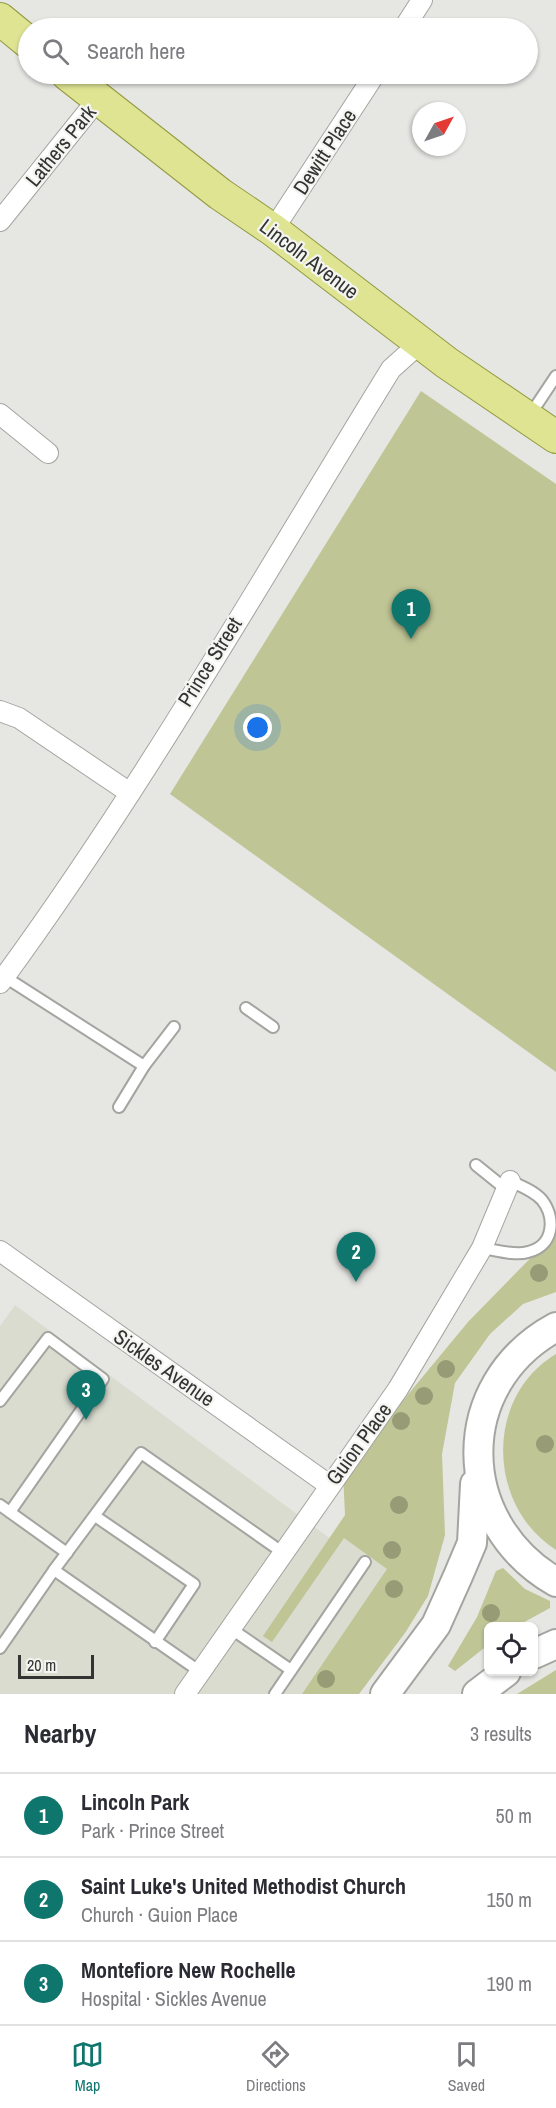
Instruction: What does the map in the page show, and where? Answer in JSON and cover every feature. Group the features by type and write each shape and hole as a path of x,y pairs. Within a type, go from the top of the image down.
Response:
{"main road":[{"path":"0,19 18,34"},
{"name":"Lincoln Avenue","path":"80,84 219,194 273,230 420,343 556,437"},
{"path":"385,1694 436,1625 471,1543 478,1449 484,1413 501,1376 527,1346 556,1327"},
{"path":"478,1449 482,1487 497,1526 524,1560 556,1582"},
{"path":"538,1652 556,1644"},
{"path":"477,1694 500,1676"}],"street":[{"path":"410,18 422,0"},
{"name":"Dewitt Place","path":"273,230 368,84"},
{"name":"Lathers Park","path":"0,221 99,99"},
{"name":"Prince Street","path":"2,980 41,928 130,793 391,369 420,343"},
{"path":"0,414 48,453"},
{"path":"0,711 19,718 130,793"},
{"name":"Guion Place","path":"185,1694 398,1389 482,1248 509,1185"},
{"name":"Sickles Avenue","path":"0,1251 329,1485"}],"lane":[{"path":"528,418 556,376"},
{"path":"2,980 144,1066"},
{"path":"246,1008 273,1027"},
{"path":"119,1107 144,1066 174,1027"},
{"path":"476,1165 509,1185 531,1191 541,1199 551,1220 551,1229 540,1246 528,1252 482,1248"},
{"path":"0,1401 48,1338 103,1379 10,1512"},
{"path":"0,1648 67,1552 141,1453 282,1552"},
{"path":"0,1504 67,1552"},
{"path":"94,1516 194,1584 155,1642"},
{"path":"275,1694 365,1562"},
{"path":"54,1570 199,1671"},
{"path":"230,1628 291,1670"}],"shaded area":[{"path":"15,1305 332,1540 352,1515 421,1564 331,1694 0,1694 0,1326"}],"green space":[{"path":"421,391 556,484 556,1072 170,794"},
{"path":"556,1232 556,1292 523,1304 490,1334 455,1383 442,1454 445,1535 428,1596 405,1633 359,1694 302,1694 387,1569 344,1538 272,1642 263,1636 345,1515 343,1473 468,1322"},
{"path":"556,1354 556,1550 533,1531 517,1507 507,1480 503,1452 506,1423 516,1397 532,1373"},
{"path":"503,1568 525,1589 550,1601 550,1608 524,1622 484,1622 484,1648 455,1671 448,1666 477,1617 496,1571"},
{"path":"556,1670 556,1694 517,1694"}],"place":[{"name":"Lincoln Park","path":"411,639"},
{"name":"Saint Luke's United Methodist Church","path":"356,1282"},
{"name":"Montefiore New Rochelle","path":"86,1420"}]}
